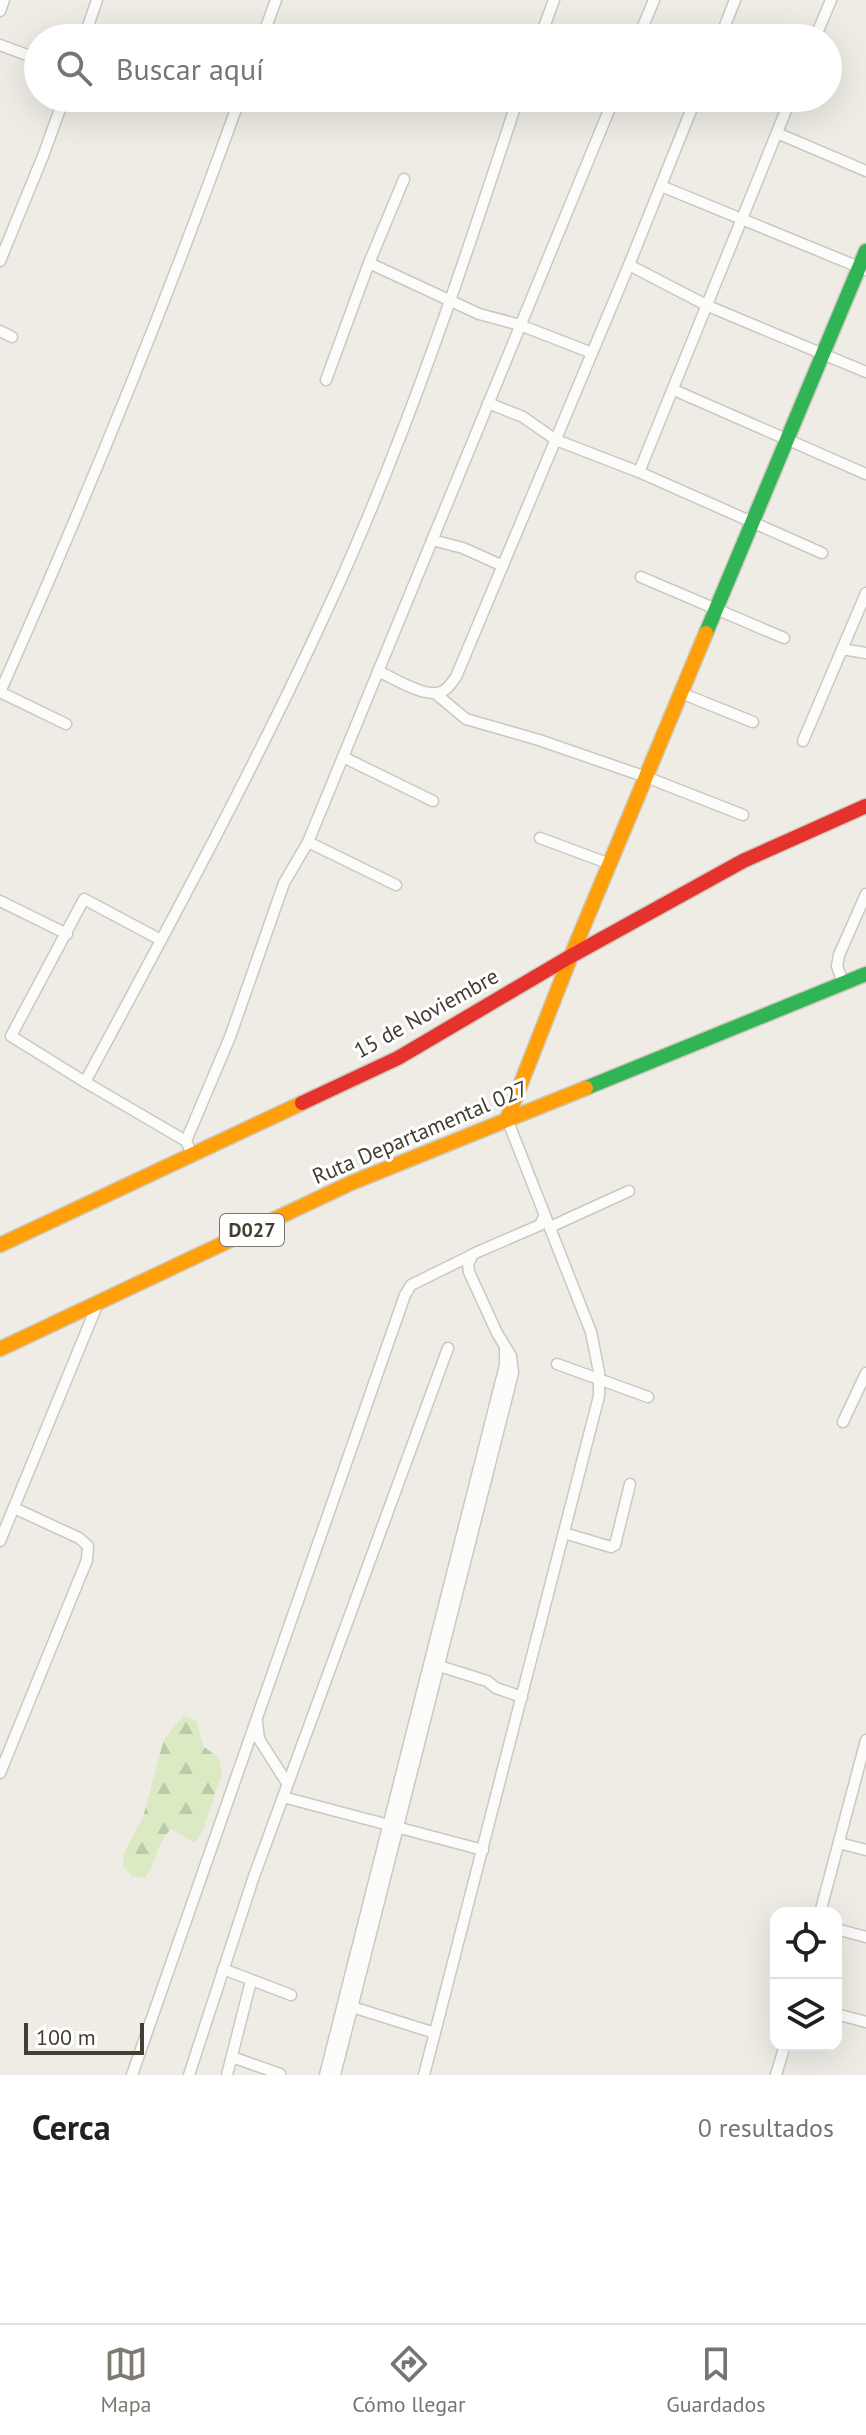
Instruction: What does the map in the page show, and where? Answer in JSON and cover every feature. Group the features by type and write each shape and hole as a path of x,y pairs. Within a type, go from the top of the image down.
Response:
{"street":[{"path":"0,11 4,0"},
{"path":"89,24 97,0"},
{"path":"267,24 276,0"},
{"path":"545,24 554,0"},
{"path":"644,24 654,0"},
{"path":"726,24 735,0"},
{"path":"821,24 831,0"},
{"path":"0,45 24,54"},
{"path":"0,261 59,112"},
{"path":"66,724 0,692 73,527 210,183 235,112"},
{"path":"85,1082 247,779 334,595 451,301 513,112"},
{"path":"161,940 84,899 11,1036 189,1148 284,883 308,842 608,112"},
{"path":"378,671 423,692 436,694 446,690 456,677 690,112"},
{"path":"639,472 785,112"},
{"path":"777,133 866,171"},
{"path":"326,380 404,179"},
{"path":"661,186 863,269"},
{"path":"424,2075 599,1396 600,1381 591,1332 507,1119 681,693 823,354 863,269 866,251"},
{"path":"369,263 479,314 520,325 592,353"},
{"path":"629,265 708,306 866,372"},
{"path":"0,331 12,337"},
{"path":"674,390 866,474"},
{"path":"488,403 523,417 556,440 639,472 822,553"},
{"path":"432,540 463,548 503,566"},
{"path":"641,577 784,638"},
{"path":"803,741 866,593"},
{"path":"842,649 866,653"},
{"path":"681,693 753,722"},
{"path":"436,694 466,719 539,740 646,777 743,815"},
{"path":"343,757 433,801"},
{"name":"15 de Noviembre","path":"0,1245 189,1148 398,1058 571,956 743,861 866,806"},
{"path":"540,838 610,864"},
{"path":"308,842 396,885"},
{"path":"843,983 837,966 839,955 866,894"},
{"path":"0,901 67,934"},
{"name":"Ruta Departamental 027","path":"0,1349 351,1183 866,974"},
{"path":"550,1227 629,1191"},
{"path":"132,2075 405,1295 411,1285 540,1225 545,1215"},
{"path":"335,2075 348,2005 434,1665 507,1356 469,1272 468,1264 473,1254"},
{"path":"0,1541 98,1303"},
{"path":"189,2075 287,1783 448,1348"},
{"path":"557,1364 648,1397"},
{"path":"843,1422 866,1373"},
{"path":"564,1533 611,1547 615,1545 630,1484"},
{"path":"2,1765 87,1560 88,1546 79,1538 14,1508"},
{"path":"434,1665 487,1681 496,1688 522,1697"},
{"path":"259,1709 259,1739 287,1783"},
{"path":"822,1907 862,1767 866,1740"},
{"path":"283,1797 483,1850"},
{"path":"839,1843 866,1850"},
{"path":"842,1931 866,1937"},
{"path":"223,1969 291,1995"},
{"path":"227,2075 251,1981"},
{"path":"348,2005 435,2033"},
{"path":"325,2075 348,2005"},
{"path":"842,2016 866,2022"},
{"path":"776,2075 783,2051"},
{"path":"232,2057 280,2074"}],"green space":[{"path":"183,1716 196,1720 204,1747 219,1758 222,1773 203,1830 195,1843 171,1829 145,1878 132,1876 123,1866 124,1853 143,1817 164,1739"}],"traffic: fast":[{"path":"706,633 866,251"},
{"path":"586,1088 866,974"}],"traffic: slow":[{"path":"507,1119 571,956 706,633"},
{"path":"0,1349 351,1183 586,1088"},
{"path":"0,1245 302,1103"}],"traffic: jam":[{"path":"302,1103 398,1058 571,956 743,861 866,806"}]}
